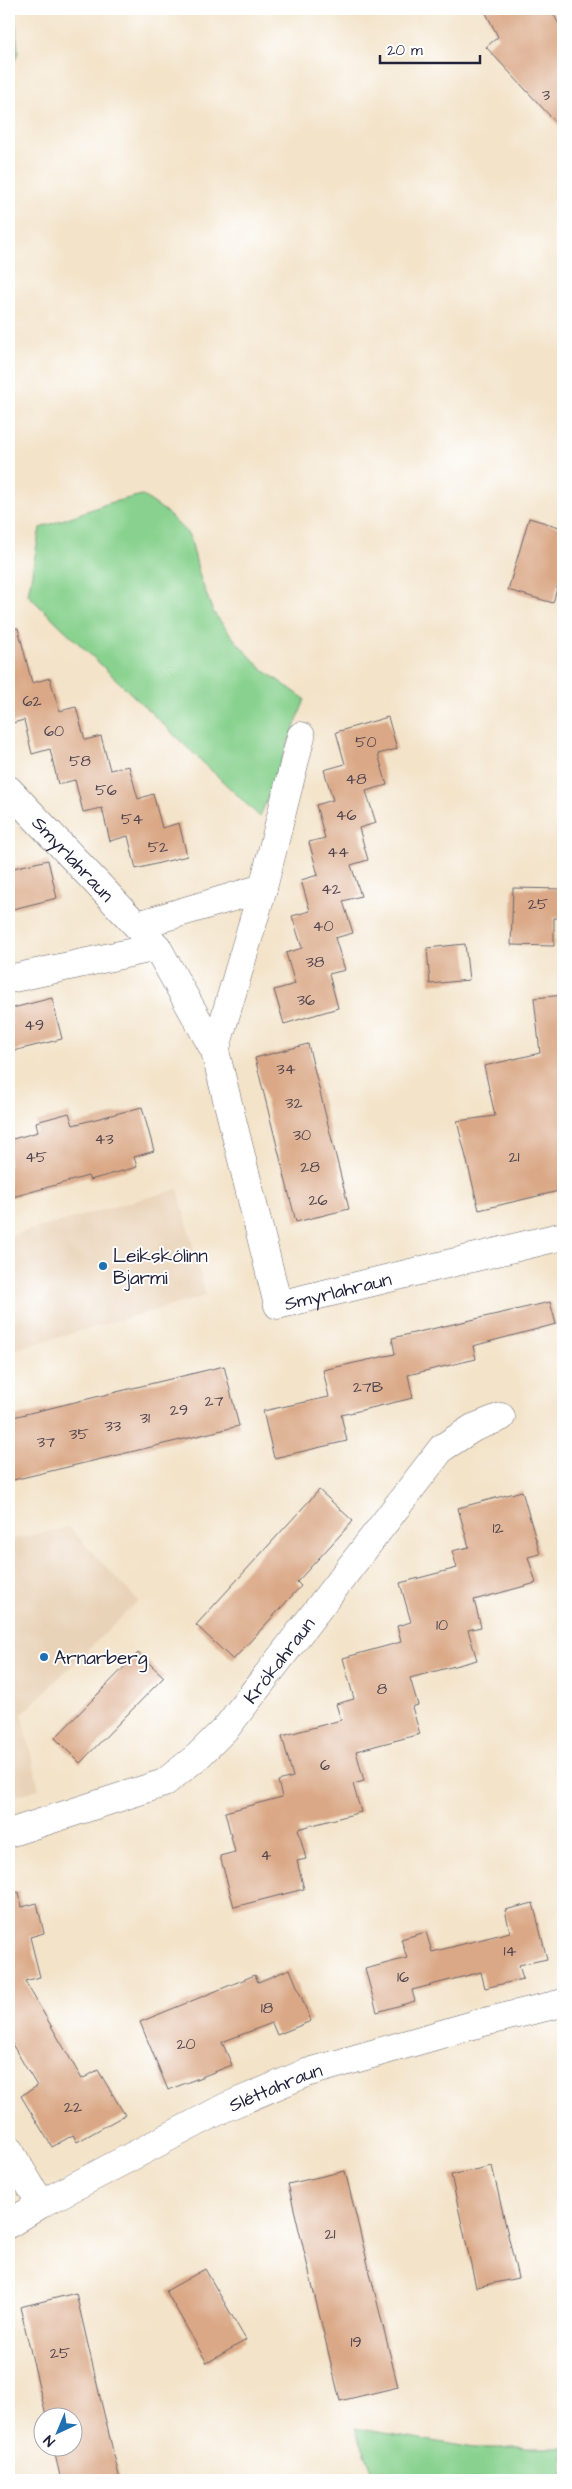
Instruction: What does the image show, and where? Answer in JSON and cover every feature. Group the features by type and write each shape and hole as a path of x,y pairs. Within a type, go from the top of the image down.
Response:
{"street":[{"path":"215,1051 264,888 301,736"},
{"name":"Smyrlahraun","path":"9,790 157,947 215,1051 278,1306 563,1236"},
{"path":"138,925 264,888"},
{"path":"9,979 157,947"},
{"name":"Krókahraun","path":"9,1833 164,1783 198,1756 226,1728 442,1448 473,1428 500,1417"},
{"name":"Sléttahraun","path":"9,2224 41,2204 226,2107 306,2073 480,2023 563,2004"},
{"path":"9,2150 41,2204"}],"shaded area":[{"name":"Leikskólinn Bjarmi","path":"178,1189 206,1296 9,1351 9,1236"},
{"name":"Arnarberg","path":"69,1527 138,1601 22,1714 39,1789 9,1798 9,1540"}],"green space":[{"path":"9,11 15,17 18,52 9,77"},
{"path":"142,495 165,511 190,536 200,577 213,612 235,640 263,670 305,699 260,817 28,595 40,528 109,503"},
{"path":"355,2428 474,2448 563,2448 563,2480 376,2480"}],"building":[{"path":"484,9 551,9 563,32 563,130 486,47 498,37"},
{"path":"529,518 563,528 563,567 553,603 508,590"},
{"path":"18,628 32,683 50,678 59,711 76,707 85,740 101,736 110,770 129,766 138,799 153,794 162,828 179,823 187,856 136,869 128,836 110,841 102,808 83,812 75,780 58,784 50,749 32,754 24,720 9,724 9,629"},
{"path":"388,717 397,749 378,754 387,785 366,791 376,823 359,828 368,860 351,865 361,896 343,901 353,933 335,938 345,970 329,974 338,1008 284,1024 274,990 295,984 286,953 302,948 292,916 310,911 301,880 318,875 309,842 325,838 316,805 333,800 324,770 345,764 336,732"},
{"path":"48,860 57,898 9,910 9,869"},
{"path":"513,888 563,889 563,918 554,918 554,946 511,945"},
{"path":"465,944 469,980 430,984 427,948"},
{"path":"563,995 563,1190 479,1210 457,1121 495,1116 484,1066 540,1053 534,998"},
{"path":"52,998 62,1039 9,1052 9,1009"},
{"path":"308,1044 349,1209 296,1222 255,1058"},
{"path":"142,1107 154,1151 134,1157 137,1167 90,1180 88,1176 9,1198 9,1140 38,1132 36,1122 69,1113 73,1125"},
{"path":"550,1302 556,1324 473,1346 476,1359 408,1375 413,1398 341,1415 347,1441 274,1458 263,1411 329,1397 323,1370 395,1354 392,1338"},
{"path":"224,1366 239,1426 9,1481 9,1418"},
{"path":"319,1490 353,1521 297,1582 301,1586 233,1660 196,1625"},
{"path":"522,1491 540,1554 528,1557 536,1583 474,1600 481,1627 468,1630 477,1660 410,1678 418,1705 412,1707 420,1734 356,1751 364,1781 353,1784 361,1812 298,1829 306,1859 297,1861 304,1889 234,1907 220,1856 235,1852 225,1812 282,1797 278,1781 293,1777 282,1736 341,1720 336,1704 354,1699 343,1658 401,1642 397,1626 411,1622 400,1583 457,1568 452,1551 469,1547 458,1508"},
{"path":"138,1653 164,1677 80,1763 55,1738"},
{"path":"19,1892 22,1907 37,1903 44,1933 30,1937 40,1977 25,1981 82,2079 98,2070 125,2115 77,2142 73,2135 52,2147 21,2096 37,2086 9,2039 9,1894"},
{"path":"533,1903 547,1959 519,1965 523,1979 485,1988 481,1972 412,1990 415,2001 377,2012 365,1969 407,1958 401,1939 426,1932 432,1952 510,1932 505,1910"},
{"path":"290,1969 311,2021 277,2035 272,2023 222,2042 232,2065 168,2090 140,2022 255,1975 258,1982"},
{"path":"492,2166 518,2278 476,2287 451,2175"},
{"path":"345,2171 398,2387 340,2401 288,2184"},
{"path":"205,2269 246,2340 207,2363 166,2291"},
{"path":"76,2293 120,2480 61,2480 55,2456 82,2456 82,2406 44,2406 20,2307"}],"place":[{"name":"Leikskólinn Bjarmi","path":"103,1266"},
{"name":"Arnarberg","path":"44,1657"}]}
